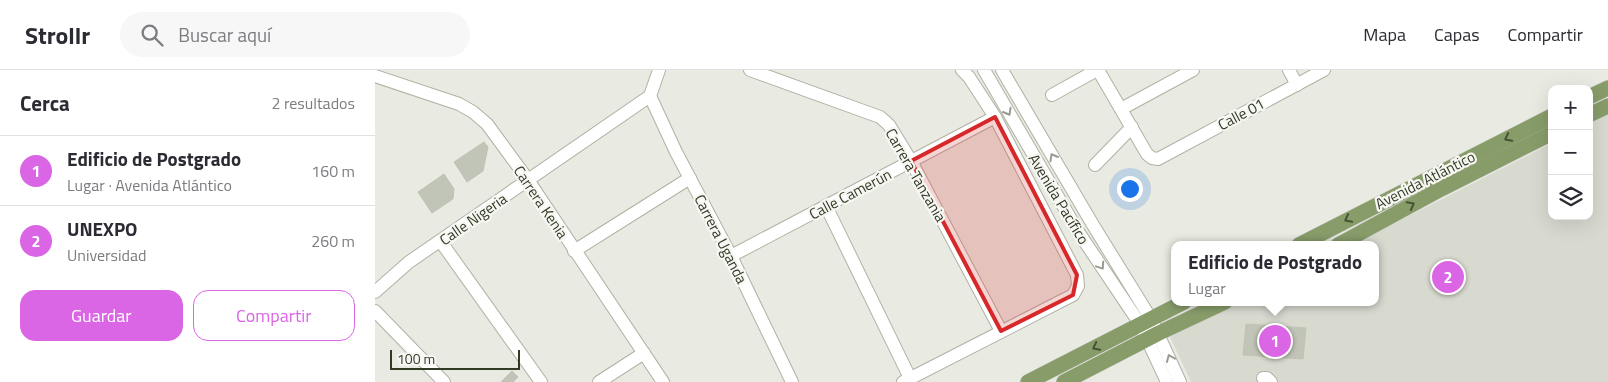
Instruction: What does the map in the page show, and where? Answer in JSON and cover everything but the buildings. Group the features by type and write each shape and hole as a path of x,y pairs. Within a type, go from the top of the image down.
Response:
{"main road":[{"path":"1593,95 1608,88"},
{"path":"1593,113 1608,106"},
{"name":"Avenida Atlántico","path":"1307,241 1548,118"},
{"name":"Avenida Atlántico","path":"1345,241 1441,189 1548,135"},
{"path":"1028,382 1176,306"},
{"path":"1064,382 1217,306"}],"street":[{"path":"650,96 659,70"},
{"name":"Carrera Tanzania","path":"750,70 880,117 889,125 911,161 1001,331"},
{"path":"826,206 906,380 1073,295 1078,286 1077,275 995,117 969,77 962,70"},
{"name":"Avenida Pacífico","path":"984,70 1079,233 1145,321"},
{"name":"Avenida Pacífico","path":"1002,70 1071,187 1145,321"},
{"path":"1052,95 1097,70 1121,109 1132,127 1095,165"},
{"path":"1121,109 1193,70"},
{"path":"1289,70 1297,84"},
{"name":"Calle 01","path":"1132,127 1147,154 1152,158 1158,159 1325,70"},
{"name":"Carrera Kenia","path":"375,76 459,104 473,112 487,124 528,180 663,382"},
{"name":"Carrera Uganda","path":"650,96 731,256 790,381"},
{"name":"Calle Nigeria","path":"375,292 409,262 441,242 650,96"},
{"name":"Calle Camerún","path":"731,256 995,117"},
{"path":"574,251 690,178"},
{"path":"1059,200 1071,187"},
{"path":"441,242 541,382"},
{"path":"375,311 444,382"},
{"path":"1145,321 1180,382"},
{"path":"1153,336 1167,382"},
{"path":"599,382 644,353"}],"highlighted area":[{"path":"995,117 1077,275 1073,295 1001,331 911,161"}],"shaded area":[{"path":"1608,115 1608,382 1191,382 1170,337 1231,306 1379,306 1379,241 1360,241 1548,145 1548,220 1593,220 1593,122"}],"place":[{"name":"UNEXPO","path":"1448,277"},
{"name":"Edificio de Postgrado","path":"1275,341"}]}
